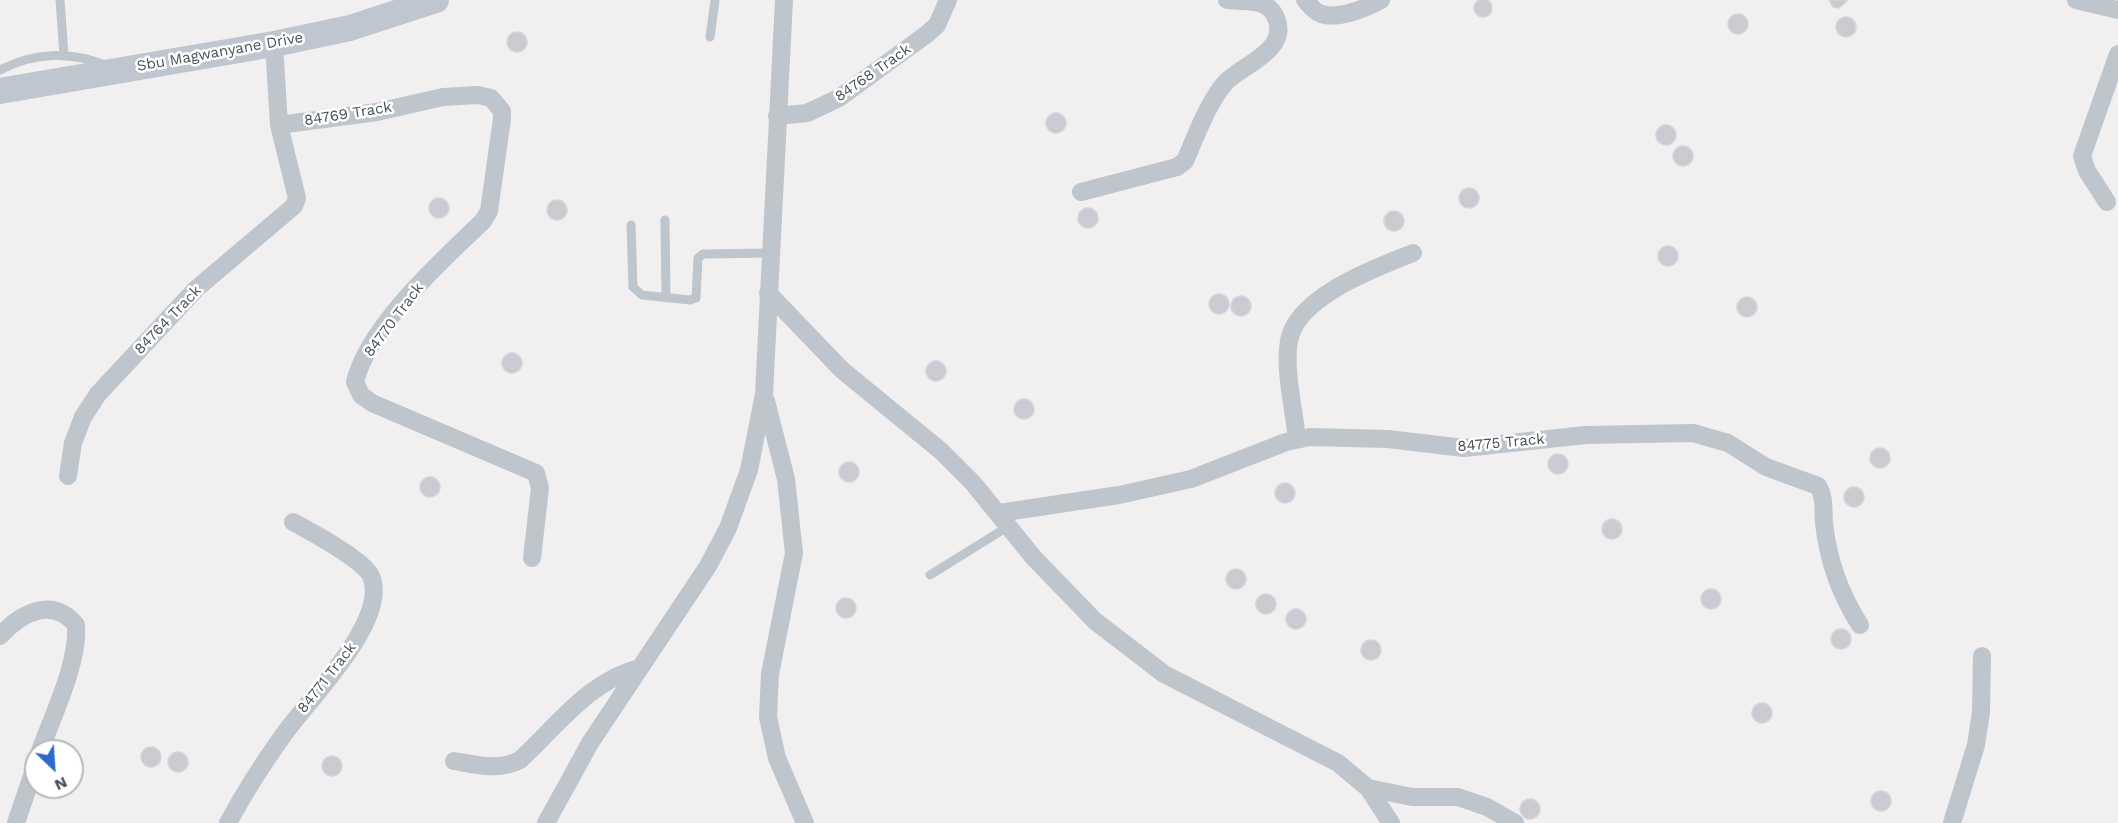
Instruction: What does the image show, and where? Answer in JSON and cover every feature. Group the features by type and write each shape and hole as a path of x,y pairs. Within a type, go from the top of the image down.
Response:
{"main road":[{"name":"Sbu Magwanyane Drive","path":"0,91 274,44 350,28 436,0"}],"street":[{"path":"546,823 590,743 684,604 728,528 749,470 764,394 784,0"},
{"name":"84768 Track","path":"777,116 807,113 839,98 927,34 937,25 948,0"},
{"path":"1305,0 1319,14 1327,15 1342,14 1380,0"},
{"path":"2076,0 2118,10"},
{"path":"1081,192 1177,167 1185,161 1220,89 1235,74 1268,50 1278,32 1278,21 1268,7 1259,3 1235,1"},
{"path":"274,44 279,124"},
{"path":"2107,202 2087,171 2082,156 2118,54"},
{"name":"84769 Track","path":"279,124 377,112 461,95 486,96 495,100"},
{"name":"84770 Track","path":"495,100 502,111 502,119 489,211 483,221 399,308 372,345 355,382 361,394 372,404 536,473 540,488 532,558"},
{"name":"84764 Track","path":"68,476 73,443 83,417 98,394 196,289 288,212 297,198 279,124"},
{"path":"1297,439 1289,342 1297,319 1351,280 1413,253"},
{"path":"768,293 842,370 941,451 1004,519 1063,590 1123,645 1164,674 1338,763 1368,789 1391,823"},
{"path":"764,394 786,479 794,553 770,674 768,717 781,769 804,823"},
{"name":"84775 Track","path":"1004,519 1191,479 1297,439 1388,439 1464,448 1630,433 1693,433 1728,443 1766,467 1818,486 1840,591 1860,625"},
{"name":"84771 Track","path":"228,823 283,735 354,645 364,627 372,600 374,586 368,570 293,522"},
{"path":"0,636 18,619 32,611 48,608 60,610 76,625 77,637 72,658 44,739"},
{"path":"1952,823 1976,745 1981,712 1982,656"},
{"path":"454,761 489,767 511,765 520,760 601,684 622,672 640,668"},
{"path":"1368,789 1412,796 1458,797 1471,800 1515,823"},
{"path":"16,823 24,799"}],"lane":[{"path":"60,0 64,55"},
{"path":"710,37 715,0"},
{"path":"0,70 41,57 64,55 86,57 116,70"},
{"path":"666,220 666,297"},
{"path":"631,225 633,287 642,296 696,298 698,258 703,254 770,253"},
{"path":"930,575 1004,519"}],"building":[{"path":"1479,-1 1487,-1 1492,4 1490,15 1479,17 1474,12 1474,4"},
{"path":"1829,0 1848,0 1839,8 1833,7"},
{"path":"1738,14 1745,17 1748,24 1745,31 1738,34 1731,31 1728,24 1731,17"},
{"path":"1846,17 1853,20 1856,27 1853,34 1846,37 1839,34 1836,27 1839,20"},
{"path":"517,32 524,35 527,42 524,49 517,52 510,49 507,42 510,35"},
{"path":"1056,113 1063,116 1066,123 1063,130 1056,133 1049,130 1046,123 1049,116"},
{"path":"1666,125 1673,128 1676,135 1673,142 1666,145 1659,142 1656,135 1659,128"},
{"path":"1683,146 1690,149 1693,156 1690,163 1683,166 1676,163 1673,156 1676,149"},
{"path":"1469,188 1476,191 1479,198 1476,205 1469,208 1462,205 1459,198 1462,191"},
{"path":"439,198 446,201 449,208 446,215 439,218 432,215 429,208 432,201"},
{"path":"557,200 564,203 567,210 564,217 557,220 550,217 547,210 550,203"},
{"path":"1088,208 1095,211 1098,218 1095,225 1088,228 1081,225 1078,218 1081,211"},
{"path":"1394,211 1401,214 1404,221 1401,228 1394,231 1387,228 1384,221 1387,214"},
{"path":"1668,246 1675,249 1678,256 1675,263 1668,266 1661,263 1658,256 1661,249"},
{"path":"1219,294 1226,297 1229,304 1226,311 1219,314 1212,311 1209,304 1212,297"},
{"path":"1241,296 1248,299 1251,306 1248,313 1241,316 1234,313 1231,306 1234,299"},
{"path":"1747,297 1754,300 1757,307 1754,314 1747,317 1740,314 1737,307 1740,300"},
{"path":"512,353 519,356 522,363 519,370 512,373 505,370 502,363 505,356"},
{"path":"936,361 943,364 946,371 943,378 936,381 929,378 926,371 929,364"},
{"path":"1024,399 1031,402 1034,409 1031,416 1024,419 1017,416 1014,409 1017,402"},
{"path":"1880,448 1887,451 1890,458 1887,465 1880,468 1873,465 1870,458 1873,451"},
{"path":"1558,454 1565,457 1568,464 1565,471 1558,474 1551,471 1548,464 1551,457"},
{"path":"849,462 856,465 859,472 856,479 849,482 842,479 839,472 842,465"},
{"path":"430,477 437,480 440,487 437,494 430,497 423,494 420,487 423,480"},
{"path":"1285,483 1292,486 1295,493 1292,500 1285,503 1278,500 1275,493 1278,486"},
{"path":"1854,487 1861,490 1864,497 1861,504 1854,507 1847,504 1844,497 1847,490"},
{"path":"1612,519 1619,522 1622,529 1619,536 1612,539 1605,536 1602,529 1605,522"},
{"path":"1236,569 1243,572 1246,579 1243,586 1236,589 1229,586 1226,579 1229,572"},
{"path":"1711,589 1718,592 1721,599 1718,606 1711,609 1704,606 1701,599 1704,592"},
{"path":"1266,594 1273,597 1276,604 1273,611 1266,614 1259,611 1256,604 1259,597"},
{"path":"846,598 853,601 856,608 853,615 846,618 839,615 836,608 839,601"},
{"path":"1296,609 1303,612 1306,619 1303,626 1296,629 1289,626 1286,619 1289,612"},
{"path":"1841,629 1848,632 1851,639 1848,646 1841,649 1834,646 1831,639 1834,632"},
{"path":"1371,640 1378,643 1381,650 1378,657 1371,660 1364,657 1361,650 1364,643"},
{"path":"1762,703 1769,706 1772,713 1769,720 1762,723 1755,720 1752,713 1755,706"},
{"path":"151,747 158,750 161,757 158,764 151,767 144,764 141,757 144,750"},
{"path":"178,752 185,755 188,762 185,769 178,772 171,769 168,762 171,755"},
{"path":"332,756 339,759 342,766 339,773 332,776 325,773 322,766 325,759"},
{"path":"1881,791 1888,794 1891,801 1888,808 1881,811 1874,808 1871,801 1874,794"},
{"path":"1530,799 1537,802 1540,809 1537,816 1530,819 1523,816 1520,809 1523,802"}]}
